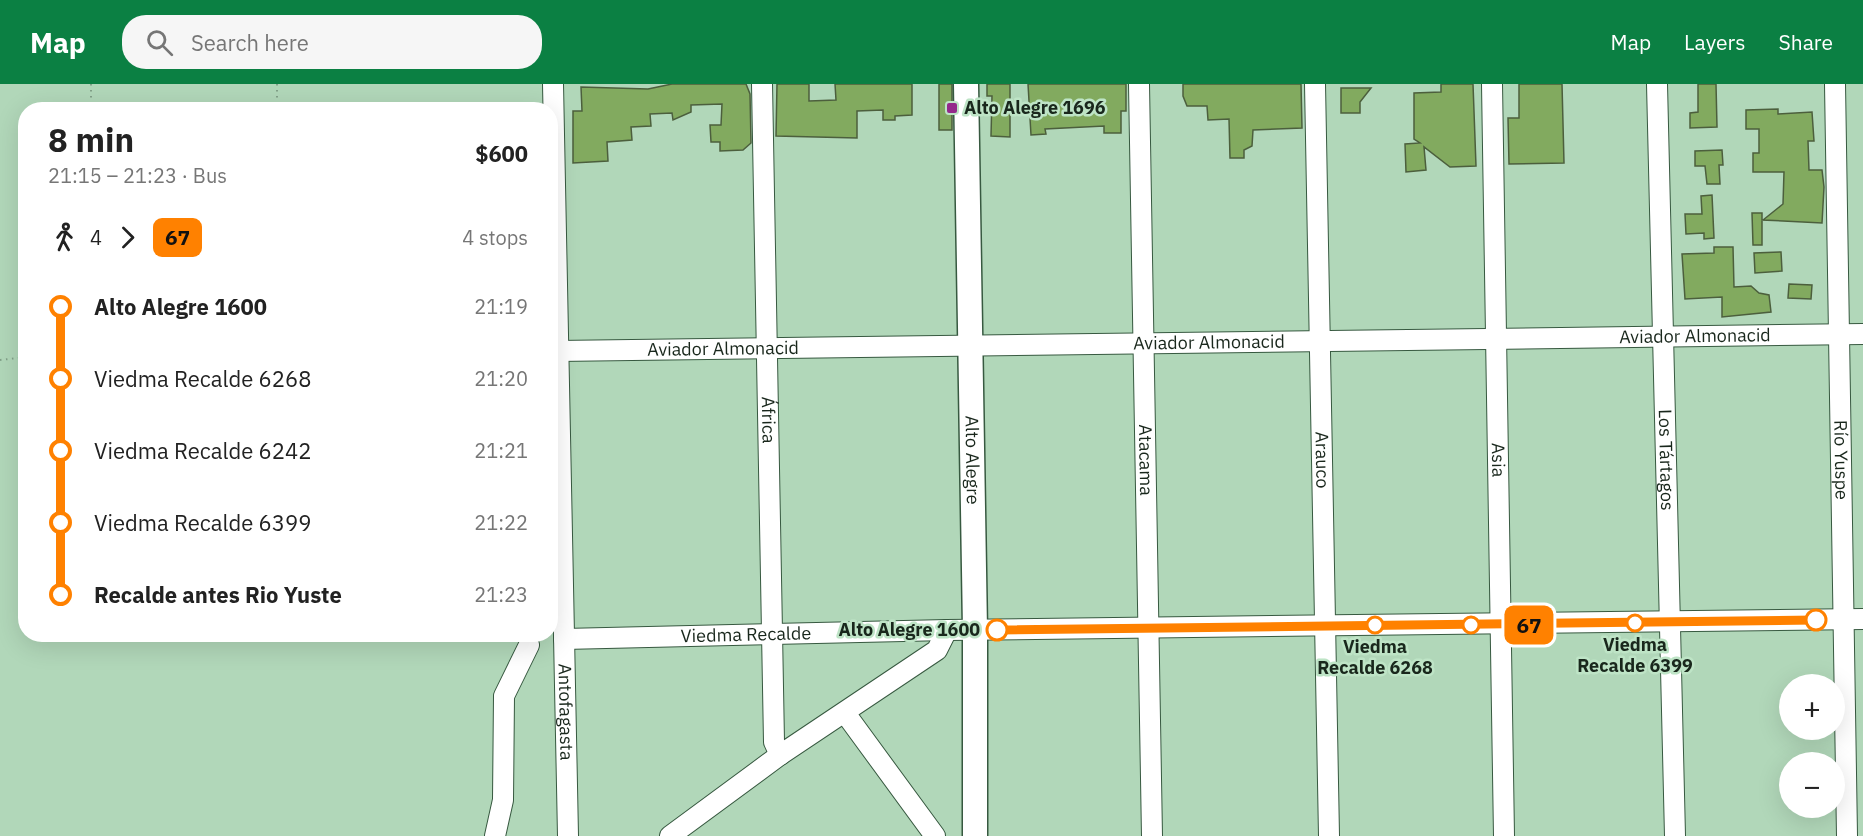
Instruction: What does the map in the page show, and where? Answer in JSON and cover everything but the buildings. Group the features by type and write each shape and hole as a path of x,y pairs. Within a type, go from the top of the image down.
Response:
{"main road":[{"name":"Alto Alegre","path":"966,84 975,630 975,836"}],"street":[{"name":"Antofagasta","path":"553,84 553,102"},
{"name":"África","path":"762,84 771,633 774,742 780,755"},
{"name":"Atacama","path":"1139,84 1152,836"},
{"name":"Arauco","path":"1315,84 1329,836"},
{"name":"Asia","path":"1492,84 1504,836"},
{"name":"Los Tártagos","path":"1658,84 1675,836"},
{"name":"Río Yuspe","path":"1835,84 1842,619 1848,836"},
{"name":"Aviador Almonacid","path":"558,351 1863,334"},
{"name":"Antofagasta","path":"558,392 568,836"},
{"name":"Viedma Recalde","path":"564,639 947,630 1863,619"},
{"path":"670,836 780,755 937,650 947,630"},
{"path":"495,836 503,800 504,696 529,645"},
{"path":"845,713 935,836"}],"path":[{"path":"91,84 91,102"},
{"path":"277,84 278,102"},
{"path":"0,360 18,358"}],"bus line":[{"name":"67","path":"997,630 1816,620"}],"place":[{"name":"Alto Alegre 1696","path":"952,108"},
{"name":"Viedma Recalde 6399","path":"1635,623"},
{"name":"Viedma Recalde 6268","path":"1375,625"},
{"name":"Alto Alegre 1600","path":"997,630"}]}
